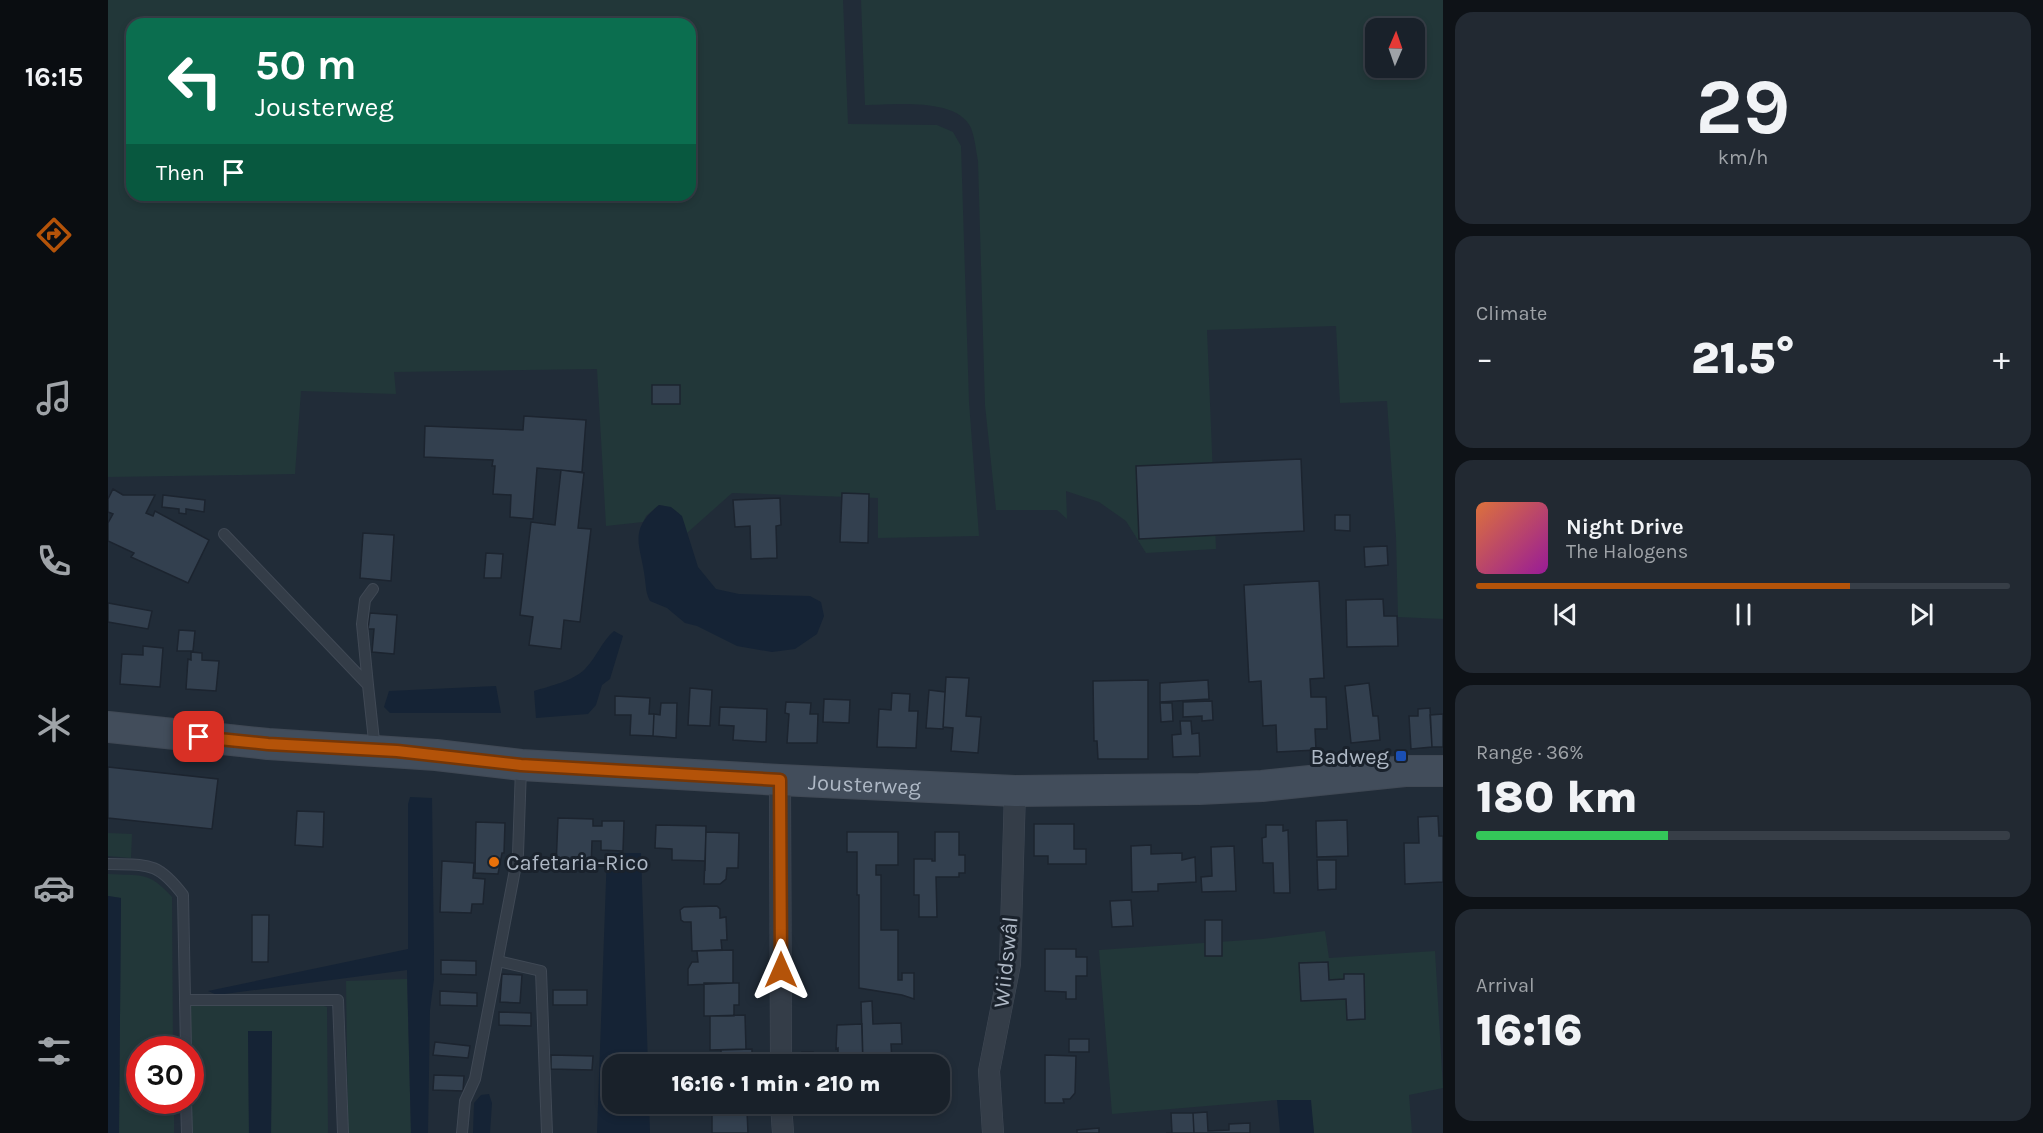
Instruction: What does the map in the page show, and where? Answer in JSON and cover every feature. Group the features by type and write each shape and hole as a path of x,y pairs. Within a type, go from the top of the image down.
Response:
{"street":[{"name":"Jousterweg","path":"108,727 268,744 436,754 521,765 1015,791 1209,789 1262,786 1405,771 1443,771"},
{"path":"780,780 781,1054"},
{"name":"Wiidswâl","path":"993,1133 989,1071 1010,964 1015,791"},
{"path":"782,1114 783,1133"}],"lane":[{"path":"224,534 368,685"},
{"path":"373,589 365,600 362,624 375,750"},
{"path":"462,1133 465,1101 475,1079 518,854 521,765"},
{"path":"108,864 150,865 171,878 183,895 186,1036"},
{"path":"498,961 541,971 547,1133"},
{"path":"185,1000 338,1000 343,1133"},
{"path":"186,1114 187,1133"}],"green space":[{"path":"108,0 843,0 848,124 937,125 953,132 961,146 969,402 979,536 878,538 878,498 732,493 687,533 679,513 659,505 646,516 643,522 606,526 597,369 394,372 396,394 301,391 295,474 108,477"},
{"path":"861,0 1443,0 1443,619 1398,617 1396,537 1387,401 1340,403 1336,326 1207,330 1216,549 1146,553 1126,521 1099,502 1066,491 1067,519 1057,510 996,510 985,405 978,161 974,140 971,128 964,118 952,111 939,107 907,104 865,105"},
{"path":"108,833 132,834 131,858 108,856"},
{"path":"108,874 144,876 157,883 172,897 173,1036 126,1036 126,1114 174,1114 174,1133 119,1133 121,898 108,896"},
{"path":"1325,931 1329,958 1435,951 1443,1088 1409,1095 1412,1133 1314,1133 1310,1100 1277,1100 1112,1114 1099,950 1262,939"},
{"path":"407,979 411,1133 348,1133 346,981"},
{"path":"190,1001 312,1002 327,1007 328,1133 271,1133 272,1031 248,1031 249,1133 192,1133 192,1114 204,1114 204,1036 191,1036"}],"water":[{"path":"659,505 671,507 682,516 698,567 716,589 739,594 810,596 821,602 824,616 817,634 795,649 772,652 737,646 697,626 685,623 667,608 650,601 646,590 638,539 643,523"},
{"path":"614,631 623,636 610,679 602,685 596,705 588,714 536,718 534,691 561,683 580,673"},
{"path":"496,686 501,713 390,713 384,707 389,691"},
{"path":"410,797 432,798 434,979 430,1010 428,1133 411,1133 407,970 217,995 208,991 408,949 408,804"},
{"path":"607,853 641,853 648,1054 602,1054 602,1114 649,1114 650,1133 597,1133"},
{"path":"108,896 121,898 119,1133 108,1133"},
{"path":"248,1031 272,1031 271,1133 249,1133"},
{"path":"489,1094 492,1103 490,1133 473,1133 474,1103 481,1095"},
{"path":"1277,1100 1311,1100 1314,1133 1280,1133"}],"building":[{"path":"652,385 680,385 680,404 652,404"},
{"path":"524,416 586,420 582,472 537,468 533,519 510,517 511,495 493,494 495,466 492,466 493,460 424,457 425,426 523,430"},
{"path":"1301,459 1304,531 1139,539 1136,466"},
{"path":"561,470 584,473 578,528 591,529 580,622 564,620 561,649 529,645 533,617 520,615 531,522 555,525"},
{"path":"113,489 123,495 155,495 146,513 153,516 155,511 209,540 188,583 131,557 134,553 108,541 108,523 113,514 108,512 108,499"},
{"path":"842,493 869,494 868,543 840,542"},
{"path":"163,495 205,500 204,512 186,509 186,514 179,513 179,509 162,507"},
{"path":"780,498 781,525 776,526 777,558 751,559 750,526 735,527 733,500"},
{"path":"1335,515 1350,515 1350,531 1335,530"},
{"path":"363,533 394,535 391,581 360,578"},
{"path":"1387,546 1388,565 1365,567 1364,547"},
{"path":"486,553 503,554 501,578 484,578"},
{"path":"1319,581 1324,678 1310,679 1311,697 1326,697 1327,729 1315,729 1316,750 1277,752 1276,725 1263,726 1261,681 1249,682 1244,585"},
{"path":"1383,599 1384,616 1397,616 1398,646 1347,647 1346,600"},
{"path":"108,603 152,611 148,629 108,622"},
{"path":"370,613 397,615 394,654 372,652 374,629 368,629"},
{"path":"179,630 195,631 193,651 177,651"},
{"path":"143,646 163,648 160,687 120,684 122,654 143,655"},
{"path":"191,652 202,653 202,660 219,661 216,691 186,689 188,659 191,660"},
{"path":"946,677 969,678 966,716 981,717 978,753 951,751 953,728 943,727"},
{"path":"1148,680 1148,759 1098,759 1097,741 1094,741 1093,681"},
{"path":"1208,680 1209,699 1160,702 1160,683"},
{"path":"1369,683 1373,716 1378,716 1380,740 1351,743 1345,686"},
{"path":"690,688 712,690 710,726 688,725"},
{"path":"929,690 945,692 943,729 926,728"},
{"path":"892,693 910,694 909,711 918,711 916,748 877,747 879,709 891,710"},
{"path":"615,696 650,698 649,714 654,714 653,736 630,735 631,715 615,715"},
{"path":"824,699 850,700 849,723 823,722"},
{"path":"1212,701 1213,720 1202,721 1202,716 1183,717 1183,702"},
{"path":"786,702 811,703 810,714 818,714 817,743 787,743 789,714 785,713"},
{"path":"661,703 677,703 676,738 653,736 654,714 660,715"},
{"path":"1160,703 1172,703 1173,721 1161,722"},
{"path":"720,707 767,709 766,742 733,740 734,726 719,725"},
{"path":"1430,708 1432,747 1411,749 1409,716 1418,716 1418,709"},
{"path":"1443,714 1443,747 1432,747 1430,715"},
{"path":"1180,721 1191,721 1192,734 1199,733 1200,756 1173,757 1172,735 1181,734"},
{"path":"108,767 218,779 212,829 108,818"},
{"path":"297,811 324,812 323,847 295,845"},
{"path":"1438,816 1439,836 1443,836 1443,882 1405,884 1404,843 1419,843 1418,817"},
{"path":"558,818 593,819 593,826 602,826 602,821 624,821 623,851 601,850 601,841 592,841 591,868 556,867"},
{"path":"1347,820 1348,856 1317,857 1316,821"},
{"path":"476,822 505,823 504,853 502,853 498,874 475,873"},
{"path":"1034,824 1074,824 1074,849 1086,849 1086,864 1048,864 1048,856 1034,856"},
{"path":"656,825 706,826 705,871 705,861 672,860 672,849 655,848"},
{"path":"1266,825 1283,825 1283,831 1288,830 1290,893 1274,893 1273,863 1263,863 1262,838 1266,837"},
{"path":"706,832 739,833 738,868 727,868 726,879 720,884 704,884"},
{"path":"847,832 898,832 898,865 876,865 876,875 881,875 881,930 898,930 898,980 902,980 902,973 914,973 914,999 859,988 857,852 847,852"},
{"path":"935,832 959,832 959,855 965,855 965,873 959,873 959,877 936,877 937,917 919,917 919,895 914,895 914,859 935,861"},
{"path":"1151,845 1151,854 1182,853 1182,860 1195,857 1196,882 1158,884 1158,891 1132,892 1131,846"},
{"path":"1234,846 1236,891 1202,892 1201,877 1212,876 1211,847"},
{"path":"1317,860 1336,860 1336,889 1318,890"},
{"path":"442,861 474,863 473,878 485,879 483,904 472,904 471,913 440,912"},
{"path":"1131,900 1133,926 1112,927 1110,901"},
{"path":"717,906 720,909 720,918 726,917 727,940 721,940 722,950 692,951 691,922 681,920 680,910 684,907"},
{"path":"252,915 269,915 268,962 252,962"},
{"path":"1205,920 1222,920 1222,956 1205,956"},
{"path":"1045,949 1076,949 1076,957 1087,957 1087,976 1076,976 1076,999 1066,999 1066,992 1045,991"},
{"path":"733,950 733,983 688,985 688,969 692,962 698,962 697,951"},
{"path":"441,960 476,961 476,975 441,974"},
{"path":"1328,962 1329,980 1344,979 1344,974 1364,974 1365,1019 1347,1020 1346,999 1301,1001 1299,963"},
{"path":"502,974 522,975 520,1003 500,1002"},
{"path":"704,983 739,983 739,1005 734,1005 734,1016 704,1016"},
{"path":"553,990 587,990 587,1005 553,1005"},
{"path":"440,991 477,993 477,1006 440,1005"},
{"path":"872,1001 873,1024 901,1023 902,1044 891,1044 892,1054 863,1054 861,1002"},
{"path":"499,1012 531,1013 531,1026 499,1025"},
{"path":"745,1015 746,1049 710,1050 710,1016"},
{"path":"862,1024 863,1054 838,1054 838,1048 836,1049 837,1025"},
{"path":"1069,1039 1089,1039 1089,1052 1069,1052"},
{"path":"435,1042 470,1046 468,1058 433,1055"},
{"path":"752,1049 752,1054 695,1054 721,1053 721,1050"},
{"path":"551,1055 593,1056 592,1070 551,1069"},
{"path":"1045,1055 1076,1056 1075,1093 1070,1099 1063,1099 1064,1103 1045,1103"},
{"path":"434,1075 464,1076 463,1091 433,1090"},
{"path":"1207,1112 1208,1131 1229,1130 1229,1124 1250,1123 1250,1133 1194,1133 1193,1113"},
{"path":"1171,1113 1193,1113 1194,1133 1172,1133"},
{"path":"712,1114 747,1114 748,1133 712,1133"},
{"path":"1099,1128 1099,1133 1077,1133 1077,1130"}],"place":[{"name":"Badweg","path":"1401,756"},
{"name":"Cafetaria-Rico","path":"494,862"}],"route":[{"path":"199,737 268,744 436,754 521,765 780,780 781,970"}]}
